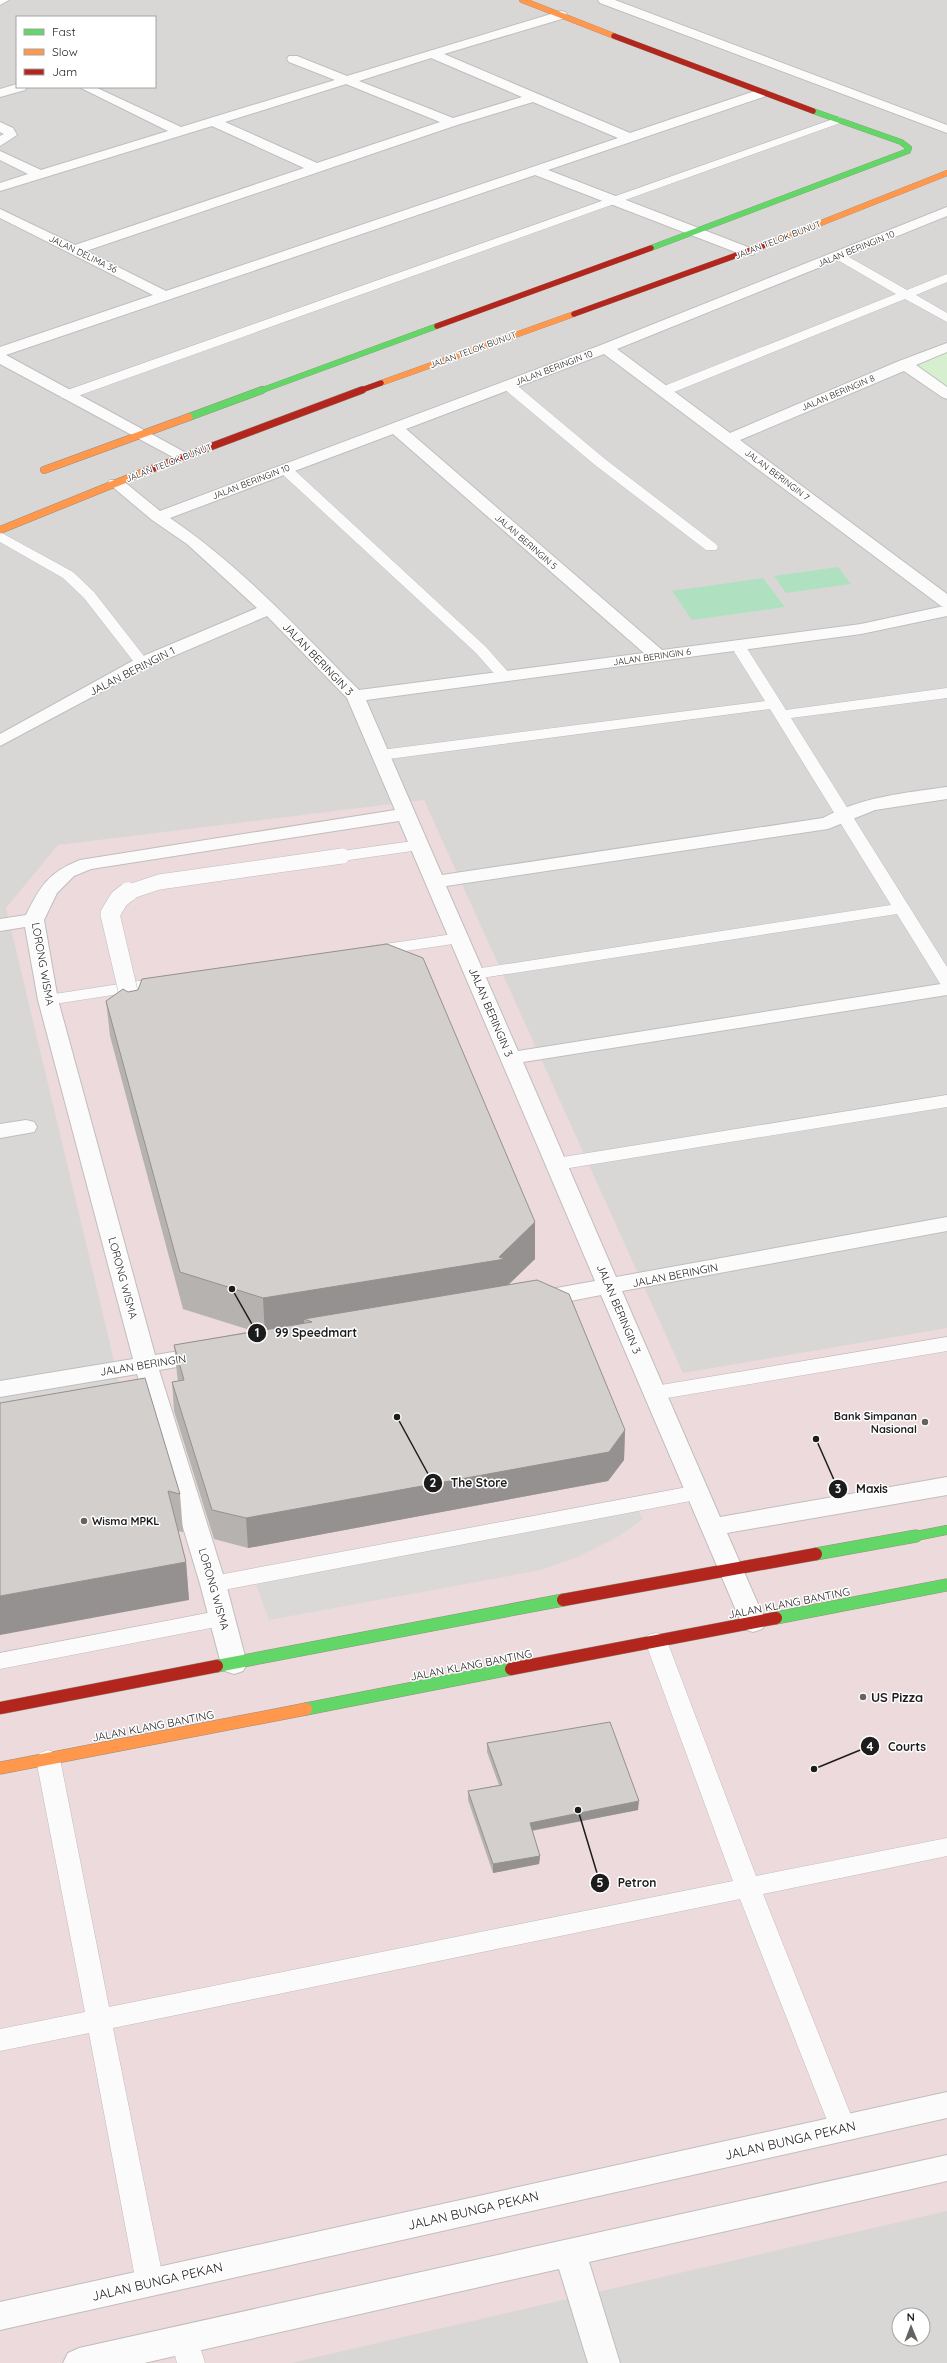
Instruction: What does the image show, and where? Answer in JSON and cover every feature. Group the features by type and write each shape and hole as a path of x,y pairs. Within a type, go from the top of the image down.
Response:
{"main road":[{"path":"44,470 694,232 908,151 909,148 901,142 762,93 522,0"},
{"name":"JALAN TELOK BUNUT","path":"0,530 182,457 389,380 748,252 947,173"},
{"path":"0,1708 731,1569 947,1530"},
{"name":"JALAN KLANG BANTING","path":"0,1768 947,1585"}],"street":[{"path":"604,0 947,129"},
{"path":"0,187 561,15"},
{"path":"432,54 630,138"},
{"path":"293,60 452,122"},
{"path":"0,93 18,88"},
{"path":"87,88 179,132"},
{"path":"0,352 762,93"},
{"path":"74,250 452,122 535,97"},
{"path":"212,121 316,168"},
{"path":"0,126 11,135 0,142"},
{"path":"0,155 40,175"},
{"path":"536,170 748,252"},
{"name":"JALAN BERINGIN 10","path":"158,517 606,348 840,256 947,211"},
{"name":"JALAN DELIMA 36","path":"0,213 166,296"},
{"name":"JALAN BERINGIN 8","path":"729,439 947,347"},
{"name":"JALAN BERINGIN 7","path":"606,348 947,602"},
{"path":"0,358 139,435 182,457"},
{"path":"904,364 947,394"},
{"name":"JALAN BERINGIN 5","path":"396,428 658,656"},
{"name":"JALAN BERINGIN 3","path":"116,483 158,517 193,541 269,609 355,696 754,1622"},
{"name":"JALAN BERINGIN 1","path":"0,741 142,663 269,609"},
{"name":"JALAN BERINGIN 6","path":"355,696 861,629 947,611"},
{"path":"435,882 828,823 844,813 862,806 947,793"},
{"name":"LORONG WISMA","path":"234,1664 223,1618 146,1364 48,1000 34,920 48,890 67,872 87,864 406,814"},
{"path":"0,925 34,920"},
{"path":"511,1058 947,989"},
{"path":"0,1131 26,1127"},
{"name":"JALAN BERINGIN","path":"515,1303 610,1288 947,1224"},
{"name":"JALAN BERINGIN","path":"0,1389 224,1352"},
{"path":"713,1527 947,1486"},
{"name":"JALAN BUNGA PEKAN","path":"0,2316 947,2105"},
{"path":"79,2363 188,2351 570,2252 947,2168"},
{"path":"570,2252 604,2363"}],"lane":[{"path":"67,395 839,120"},
{"path":"840,256 947,318"},
{"path":"664,391 947,278"},
{"path":"508,385 600,462 711,547"},
{"path":"285,469 481,650 504,676"},
{"path":"0,536 68,575 89,595 142,663"},
{"path":"738,646 844,813 947,980"},
{"path":"381,755 778,709 947,693"},
{"path":"134,1017 110,914 117,899 134,888 159,882 420,845"},
{"path":"475,974 902,908"},
{"path":"357,954 460,938"},
{"path":"48,1000 183,980"},
{"path":"557,1164 947,1101"},
{"path":"655,1393 947,1344"},
{"path":"213,1584 698,1493"},
{"path":"0,1660 223,1618"},
{"path":"656,1641 748,1888 843,2128"},
{"path":"48,1759 150,2282"},
{"path":"0,2040 947,1847"}],"shaded area":[{"path":"0,0 947,0 947,2363 0,2363"},
{"path":"424,800 683,1373 947,1328 947,2211 291,2363 0,2363 0,1412 121,1390 6,908 58,845"},
{"path":"633,1500 643,1519 617,1537 577,1557 541,1570 269,1620 252,1573"}],"green space":[{"path":"947,350 947,393 907,366"},
{"path":"838,567 851,584 786,593 774,576"},
{"path":"763,578 785,607 692,620 672,591"}],"building":[{"path":"387,944 423,958 535,1222 499,1257 505,1259 263,1298 180,1272 106,1001 123,989 128,992 138,990 142,979"},
{"path":"537,1280 569,1294 625,1430 609,1452 246,1518 212,1510 172,1382 184,1380 174,1345 312,1322 304,1319"},
{"name":"Wisma MPKL","path":"145,1378 180,1494 168,1491 186,1562 0,1596 0,1403"},
{"path":"610,1722 639,1801 530,1823 540,1856 493,1864 468,1791 502,1785 487,1743"}],"traffic: fast":[{"path":"651,248 908,151 909,148 901,142 813,111"},
{"path":"189,417 437,326"},
{"path":"816,1554 947,1530"},
{"path":"776,1618 947,1585"},
{"path":"217,1666 563,1600"},
{"path":"306,1709 511,1669"}],"traffic: slow":[{"path":"522,0 614,36"},
{"path":"773,242 947,173"},
{"path":"381,383 574,314"},
{"path":"44,470 189,417"},
{"path":"0,530 146,471"},
{"path":"0,1768 306,1709"}],"traffic: jam":[{"path":"614,36 813,111"},
{"path":"574,314 773,242"},
{"path":"437,326 651,248"},
{"path":"146,471 381,383"},
{"path":"563,1600 816,1554"},
{"path":"511,1669 776,1618"},
{"path":"0,1708 217,1666"}],"place":[{"name":"99 Speedmart","path":"232,1289"},
{"name":"The Store","path":"397,1417"},
{"name":"Bank Simpanan Nasional","path":"925,1422"},
{"name":"Maxis","path":"816,1439"},
{"name":"Wisma MPKL","path":"84,1521"},
{"name":"US Pizza","path":"863,1697"},
{"name":"Courts","path":"814,1769"},
{"name":"Petron","path":"578,1810"}]}
